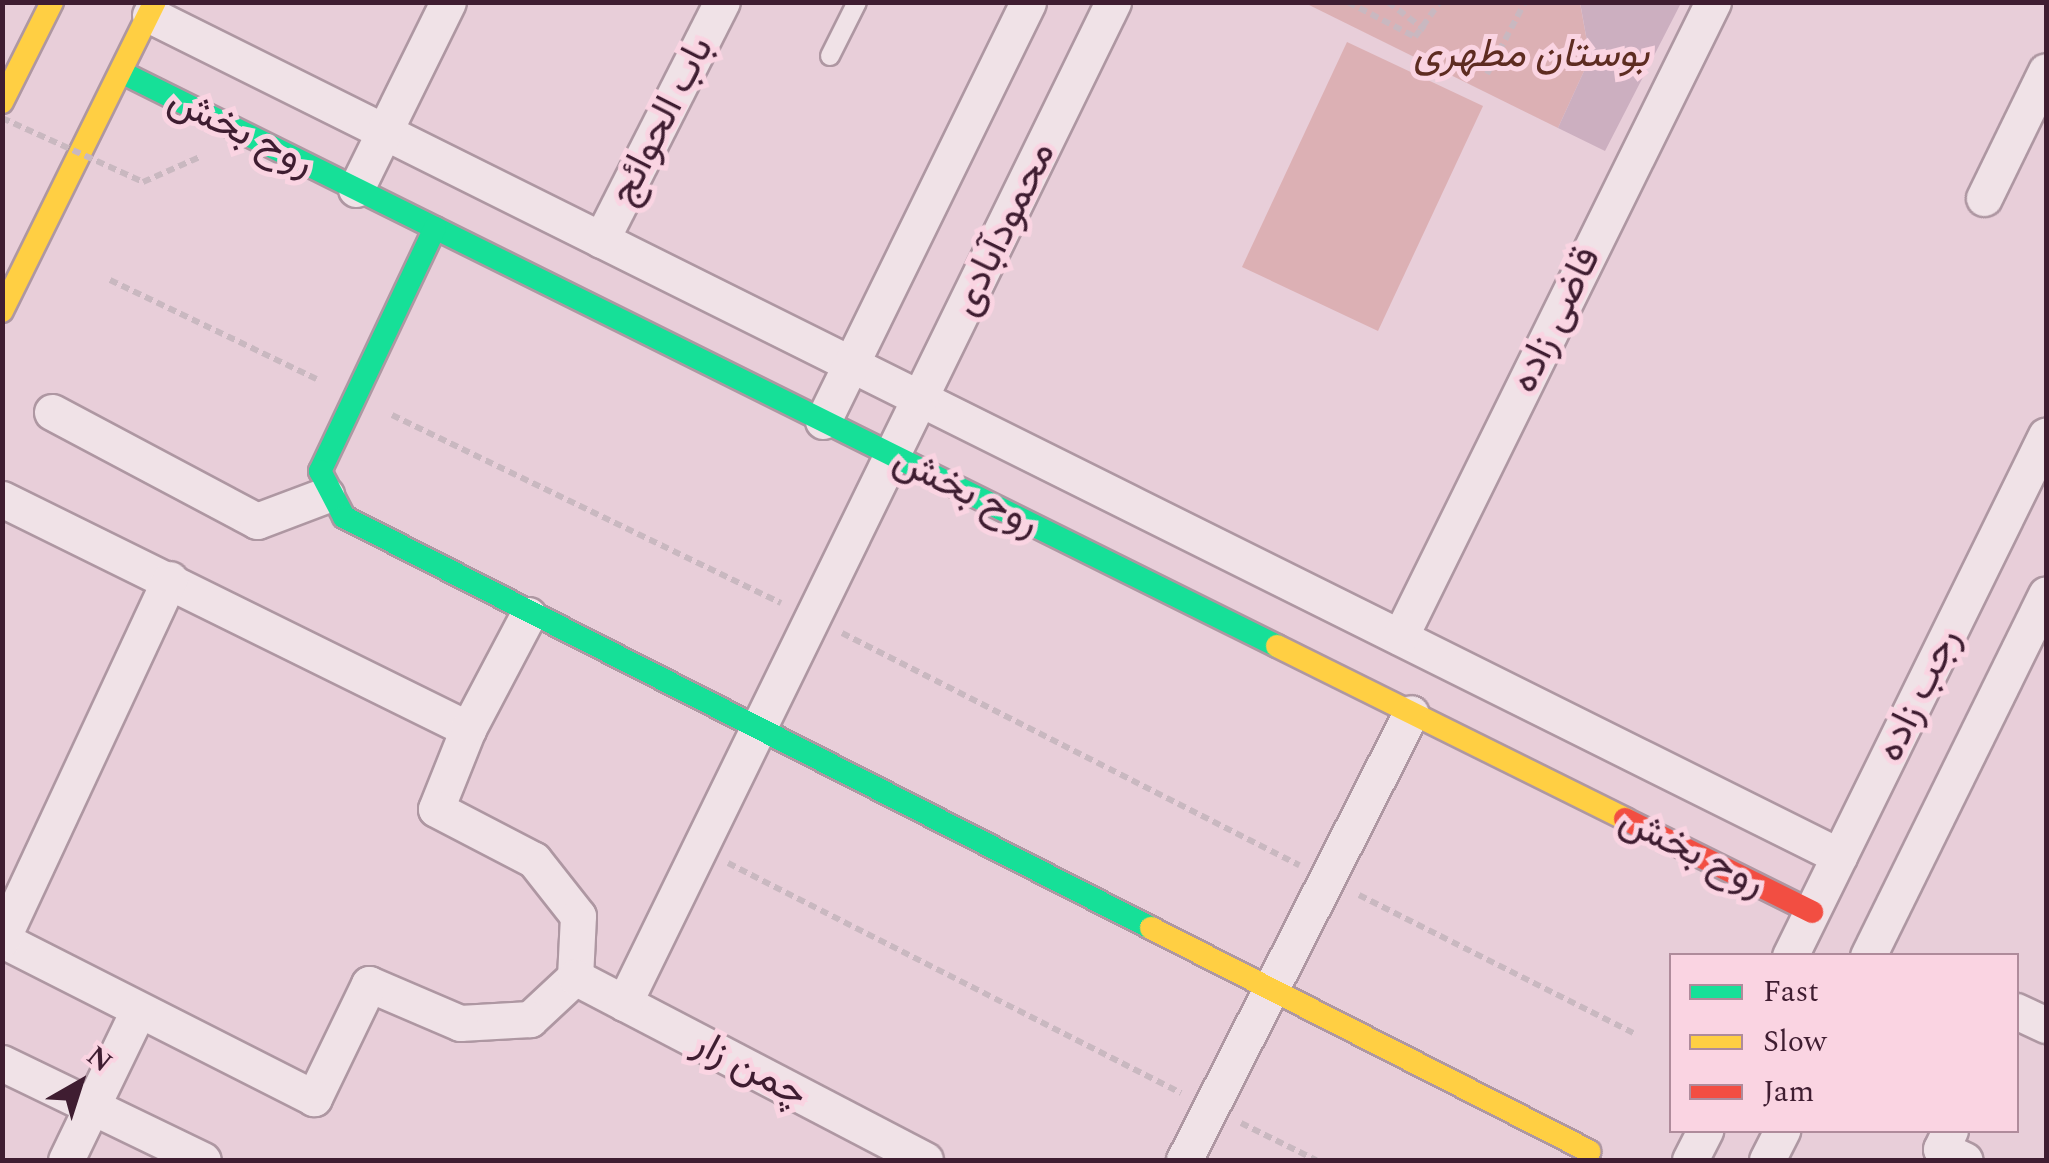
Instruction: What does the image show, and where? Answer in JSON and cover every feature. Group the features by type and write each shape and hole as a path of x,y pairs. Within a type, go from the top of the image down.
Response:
{"street":[{"path":"2,102 52,2"},
{"path":"356,189 448,2"},
{"name":"باب الحوائج","path":"602,240 722,2"},
{"name":"محمودآبادی","path":"822,421 1028,2"},
{"name":"محمودآبادی","path":"624,1003 704,850 758,730 1113,2"},
{"name":"قاضی زاده","path":"1400,637 1713,2"},
{"path":"2,311 152,8"},
{"name":"روح بخش","path":"152,8 384,131 1840,856"},
{"path":"1984,198 2034,128 2046,71"},
{"name":"روح بخش","path":"121,72 1812,912"},
{"path":"435,228 320,471 326,495 344,517 528,616 1589,1151"},
{"path":"52,412 257,521 326,495"},
{"name":"رجب زاده","path":"1792,953 2046,435"},
{"path":"2,499 468,729"},
{"path":"170,579 2,940 314,1098 370,984 460,1023 530,1019 575,977 578,916 534,860 436,809 468,729 528,616"},
{"name":"رجب زاده","path":"1869,953 2046,594"},
{"path":"1184,1160 1411,713"},
{"name":"چمن زار","path":"575,977 924,1160"},
{"path":"66,1160 138,1011"},
{"path":"2019,1012 2046,1025"},
{"path":"2,1062 203,1160"},
{"path":"1690,1160 1703,1133"},
{"path":"1767,1160 1780,1133"},
{"path":"1949,1133 1941,1149 1965,1160"}],"lane":[{"path":"830,56 857,2"}],"path":[{"path":"1348,2 1415,37 1425,30 1440,2"},
{"path":"1388,2 1425,30"},
{"path":"1487,74 1525,2"},
{"path":"2,118 143,182 197,162"},
{"path":"110,280 814,618 1634,1034"},
{"path":"704,850 1316,1160"}],"green space":[{"name":"بوستان مطهری","path":"1305,3 1580,3 1590,58 1558,128"},
{"path":"1347,42 1483,106 1378,331 1242,267"}],"building":[{"path":"1580,2 1680,5 1605,151 1558,128 1590,58"}],"traffic: fast":[{"path":"121,72 1277,646"},
{"path":"435,228 320,471 344,517 1151,928"}],"traffic: slow":[{"path":"2,102 52,2"},
{"path":"2,311 155,2"},
{"path":"1277,646 1625,819"},
{"path":"1151,928 1589,1151"}],"traffic: jam":[{"path":"1625,819 1812,912"}]}
